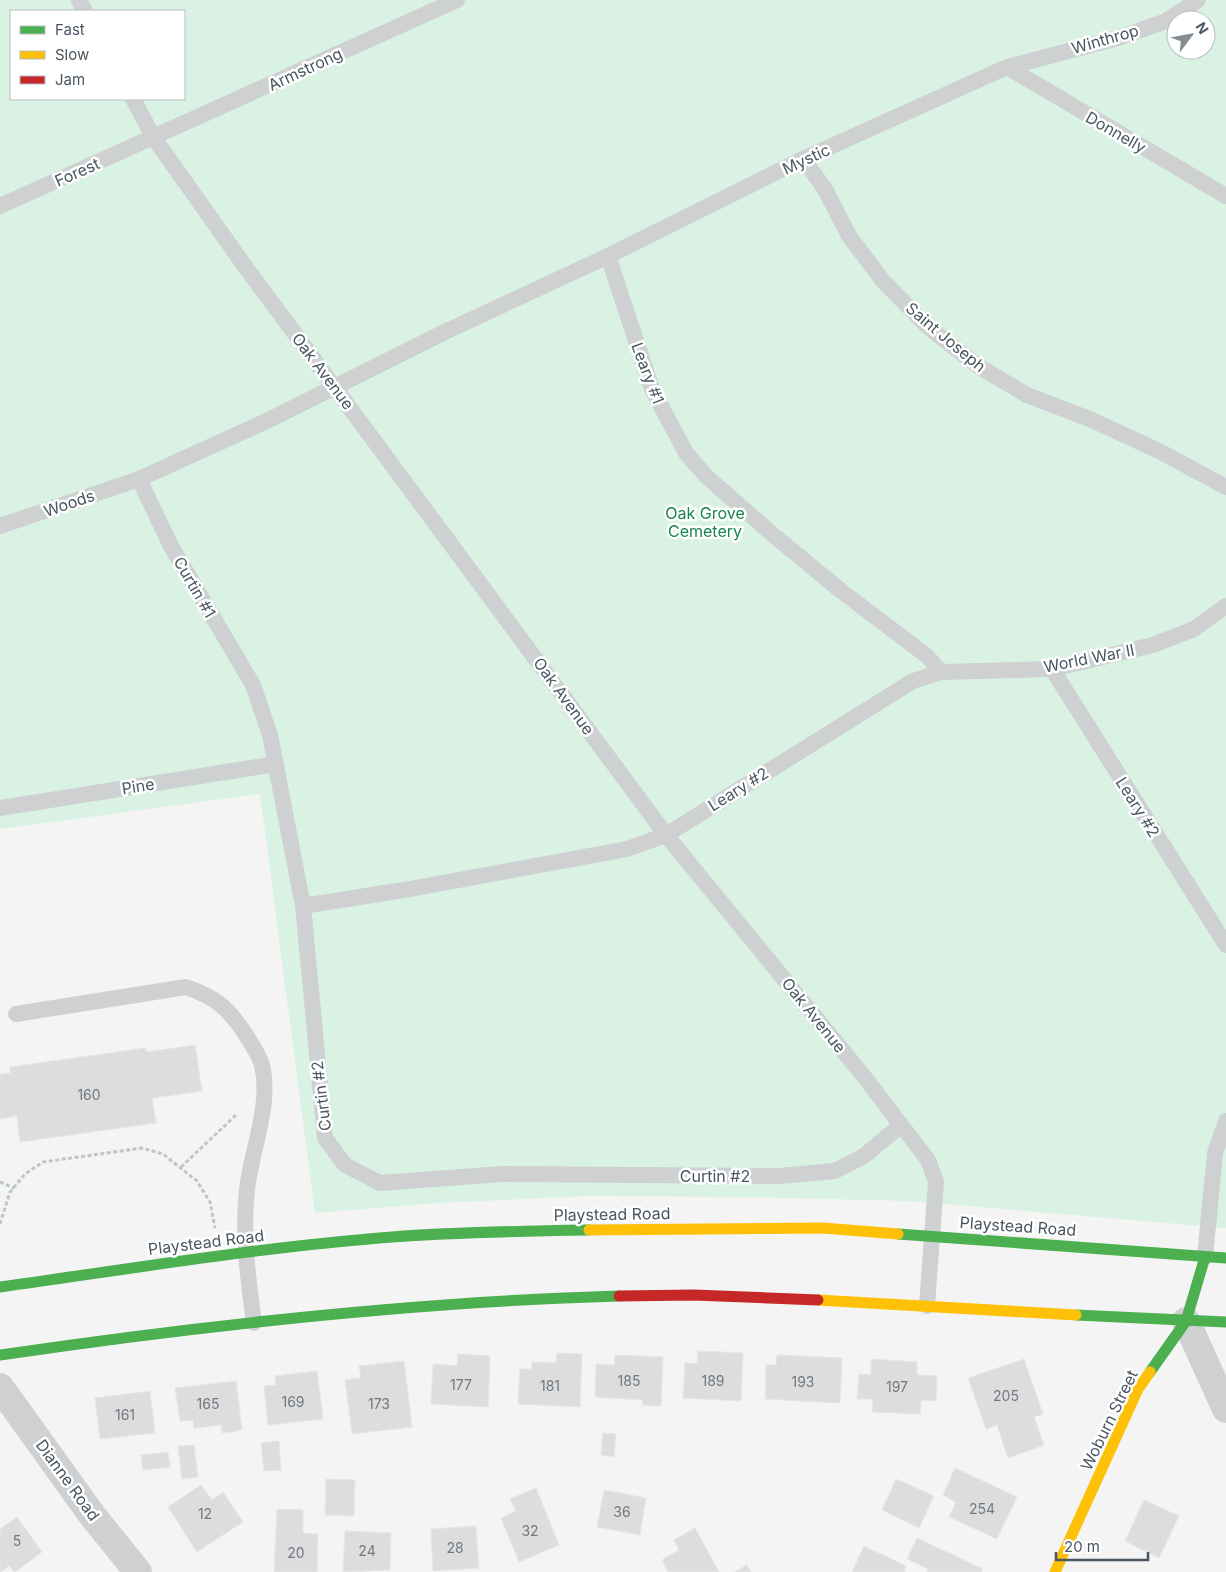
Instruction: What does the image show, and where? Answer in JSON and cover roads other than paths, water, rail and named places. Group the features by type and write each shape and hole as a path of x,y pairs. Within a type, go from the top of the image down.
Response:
{"main road":[{"name":"Playstead Road","path":"0,1286 245,1253 392,1237 499,1231 823,1228 1226,1258"},
{"name":"Woburn Street","path":"1055,1572 1138,1389 1186,1321 1205,1257"},
{"path":"0,1355 134,1335 254,1323 300,1316 413,1306 640,1295 755,1296 1226,1322"}],"street":[{"path":"1186,1321 1226,1409"},
{"name":"Dianne Road","path":"0,1387 92,1515 138,1572"}],"lane":[{"name":"Armstrong","path":"154,138 457,0"},
{"name":"Winthrop","path":"1007,67 1141,30 1166,21 1198,0"},
{"name":"Mystic","path":"608,256 803,160 1007,67"},
{"name":"Donnelly","path":"1007,67 1226,196"},
{"name":"Oak Avenue","path":"134,100 154,138 244,265 666,835 928,1160 936,1182 930,1236 926,1306"},
{"name":"Forest","path":"0,206 154,138"},
{"name":"Saint Joseph","path":"803,160 825,189 850,236 883,282 927,326 978,366 1027,395 1101,424 1158,451 1226,487"},
{"path":"139,479 269,420 335,386 608,256"},
{"name":"Leary #1","path":"608,256 652,389 686,453 706,476 772,534 840,590 927,656 941,672"},
{"name":"Woods","path":"0,526 139,479"},
{"name":"Curtin #1","path":"139,479 171,546 253,685 270,735 303,906"},
{"name":"World War II","path":"941,672 1052,669 1153,645 1194,629 1226,606"},
{"name":"Leary #2","path":"1052,669 1226,945"},
{"name":"Leary #2","path":"666,835 913,681 941,672"},
{"name":"Pine","path":"0,808 276,764"},
{"path":"303,906 410,889 627,848 666,835"},
{"name":"Curtin #2","path":"303,906 325,1138 345,1165 380,1183 502,1174 779,1176 835,1171 864,1156 901,1125"},
{"path":"16,1014 186,987 207,994 224,1006 237,1022 261,1062 264,1088 260,1124 247,1189 245,1253 254,1323"},
{"path":"1205,1257 1215,1153 1226,1121"}],"park label":[{"name":"Oak Grove Cemetery","path":"705,522"}]}
